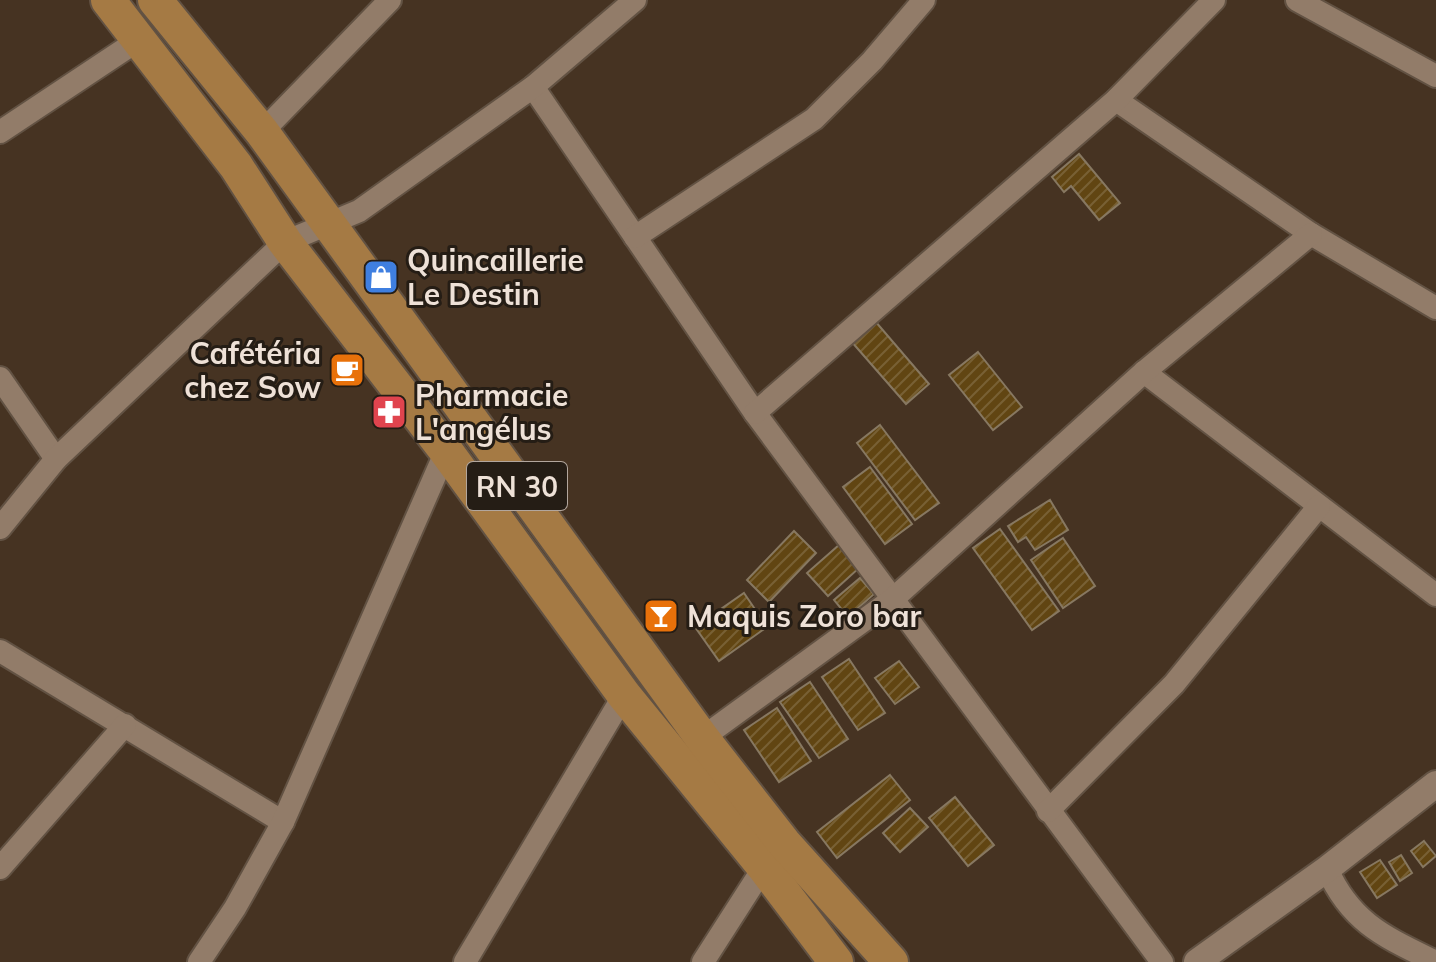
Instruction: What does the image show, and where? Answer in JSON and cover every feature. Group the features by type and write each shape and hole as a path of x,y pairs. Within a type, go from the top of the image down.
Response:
{"main road":[{"name":"RN 30","path":"108,0 236,166 285,242 446,451 624,695 764,867 836,962"},
{"name":"RN 30","path":"155,0 262,132 702,738 784,843 891,962"}],"street":[{"path":"262,132 390,0"},
{"path":"0,528 56,459 285,242 359,211 533,87 635,0"},
{"path":"635,237 814,119 872,61 924,0"},
{"path":"755,413 1116,100 1214,0"},
{"path":"1297,0 1436,76"},
{"path":"0,132 140,39"},
{"path":"533,87 755,413 1162,962"},
{"path":"1116,100 1311,234 1436,308"},
{"path":"702,738 893,599 1144,372 1311,234"},
{"path":"1144,372 1436,595"},
{"path":"0,378 56,459"},
{"path":"199,962 235,908 283,822 446,451"},
{"path":"1048,811 1174,684 1319,506"},
{"path":"0,651 283,822"},
{"path":"465,962 624,695"},
{"path":"0,868 125,725"},
{"path":"1197,962 1327,869 1436,784"},
{"path":"703,962 764,867"},
{"path":"1327,869 1338,894 1358,916 1385,937 1436,962"}],"building":[{"path":"1079,154 1120,203 1099,220 1071,186 1064,192 1052,177"},
{"path":"875,321 929,384 906,404 851,341"},
{"path":"978,352 1022,407 993,430 949,375"},
{"path":"880,425 939,503 915,520 857,443"},
{"path":"870,467 912,524 885,544 843,487"},
{"path":"1050,500 1068,530 1035,550 1026,537 1018,542 1008,526"},
{"path":"1000,529 1059,611 1032,630 973,548"},
{"path":"794,531 816,553 769,602 747,580"},
{"path":"1063,538 1095,586 1063,608 1031,560"},
{"path":"839,545 859,568 828,596 807,573"},
{"path":"860,578 874,594 848,617 834,600"},
{"path":"744,593 767,627 719,661 695,627"},
{"path":"849,659 885,713 858,730 822,677"},
{"path":"899,661 919,687 895,704 875,678"},
{"path":"810,682 848,739 819,758 780,702"},
{"path":"777,708 811,761 779,782 744,730"},
{"path":"890,775 910,800 837,858 817,832"},
{"path":"955,797 994,845 968,866 929,818"},
{"path":"910,808 928,827 900,852 883,833"},
{"path":"1424,841 1436,856 1423,867 1411,851"},
{"path":"1401,855 1412,873 1400,881 1389,862"},
{"path":"1380,860 1397,885 1377,898 1360,872"}],"place":[{"name":"Quincaillerie Le Destin","path":"381,277"},
{"name":"Cafétéria chez Sow","path":"347,370"},
{"name":"Pharmacie L'angélus","path":"389,412"},
{"name":"Maquis Zoro bar","path":"661,616"}]}
